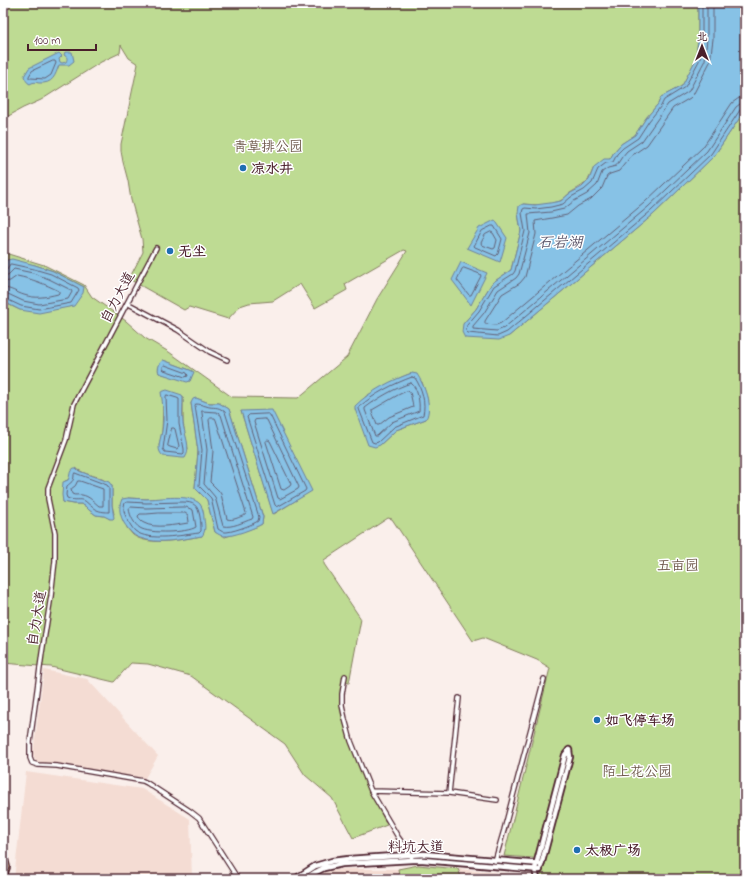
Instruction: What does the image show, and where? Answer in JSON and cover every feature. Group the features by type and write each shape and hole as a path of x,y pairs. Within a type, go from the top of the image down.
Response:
{"highway":[{"path":"3,856 6,868 3,875"}],"street":[{"name":"自力大道","path":"156,248 74,404 66,440 48,488 48,499 55,533 55,561 30,742 30,758 34,764 96,772 147,783 197,816 238,879"},
{"path":"127,303 178,330 210,352 228,360"},
{"path":"345,676 342,705 344,719 351,741 371,790 411,857"},
{"path":"494,866 544,679"},
{"path":"449,793 459,698"},
{"path":"538,879 537,869 539,864 570,756 569,750 565,755 539,864"},
{"path":"371,790 449,793 497,800"},
{"name":"料坑大道","path":"305,879 324,868 342,864 411,857 424,854 539,864"},
{"name":"料坑大道","path":"295,879 315,866 348,858 411,857 423,860 537,869"}],"shaded area":[{"path":"44,670 87,679 158,756 145,778 36,762 33,754"},
{"path":"26,772 142,789 190,819 192,879 14,879"},
{"path":"343,869 398,869 400,879 314,879 324,872"},
{"path":"458,869 528,876 529,879 462,879"}],"green space":[{"path":"3,3 698,3 698,38 696,59 682,86 661,97 658,104 646,118 635,135 621,144 610,159 594,167 590,177 583,185 556,203 542,205 523,204 518,213 521,231 511,270 492,283 476,309 463,324 509,336 654,214 714,156 745,110 745,879 540,879 545,860 504,856 550,668 537,660 483,638 473,641 392,519 388,518 324,560 324,564 361,619 349,683 342,682 340,705 344,724 355,756 387,825 353,838 332,798 305,775 285,744 191,676 148,664 131,663 114,682 51,667 3,663 3,302 20,310 84,287 53,271 35,265 7,260 3,271 3,251 5,253 44,265 84,285 92,297 126,321 145,338 169,352 232,397 298,398 347,357 377,299 407,251 404,250 345,284 347,290 315,308 300,284 273,301 249,303 240,306 228,319 189,307 184,310 129,279 143,252 142,239 131,200 123,162 121,144 138,64 129,58 121,45 120,53 101,62 41,100 3,119","holes":["163,360 190,370 193,372 190,381 159,373 158,371","412,373 422,382 427,398 428,409 426,419 396,430 380,445 365,397","183,397 183,423 188,449 159,446 162,432 163,406","196,398 209,403 219,403 229,409 263,517 262,524 225,537 215,532 207,500 195,488 198,451 191,403","241,411 311,491 274,514 273,513","76,468 83,473 98,477 105,481 112,486 112,505 114,514 110,519 105,516 96,515 81,504 63,502 65,481 68,480","128,498 182,498 202,536 167,541 148,541 133,535 127,528"]},
{"path":"418,865 458,869 462,879 400,879 398,869"}],"water":[{"name":"石岩湖","path":"698,3 745,3 745,110 714,156 654,214 509,336 499,340 465,338 462,332 463,324 476,309 492,283 511,270 521,231 518,213 519,206 523,204 535,205 561,201 569,194 582,187 589,180 594,167 604,159 610,159 621,144 635,135 646,118 658,104 661,97 682,86 696,59 698,38"},
{"path":"65,52 72,52 74,61 69,65 59,65 55,76 50,81 44,83 34,82 30,84 27,82 24,76 29,68 59,53 62,56 59,59 60,62 66,62 67,59 64,55"},
{"path":"495,220 507,238 500,262 467,248 479,228"},
{"path":"12,259 53,271 84,287 83,293 74,306 39,313 20,310 4,302 3,271 7,260"},
{"path":"461,262 487,273 471,305 452,280"},
{"path":"163,360 194,372 190,381 187,382 159,373 159,366"},
{"path":"412,373 417,374 427,396 429,408 426,419 396,430 380,445 375,447 368,445 355,406 382,386"},
{"path":"167,390 182,395 183,397 183,423 188,445 185,458 163,456 159,451 163,421 161,392"},
{"path":"196,398 209,403 219,403 229,409 263,517 262,524 259,526 228,536 222,536 215,532 207,500 195,488 198,451 191,403 193,399"},
{"path":"272,410 312,491 273,514 241,411"},
{"path":"74,468 109,482 112,486 113,519 96,515 81,504 63,502 63,482 68,480 70,472"},
{"path":"182,498 195,501 202,507 205,530 202,536 179,540 155,541 137,537 127,528 121,514 120,505 122,499"}],"place":[{"name":"凉水井","path":"243,168"},
{"name":"无尘","path":"170,251"},
{"name":"如飞停车场","path":"597,720"},
{"name":"太极广场","path":"577,850"}],"park label":[{"name":"青草排公园","path":"268,146"},
{"name":"五亩园","path":"678,565"},
{"name":"陌上花公园","path":"637,771"}]}
